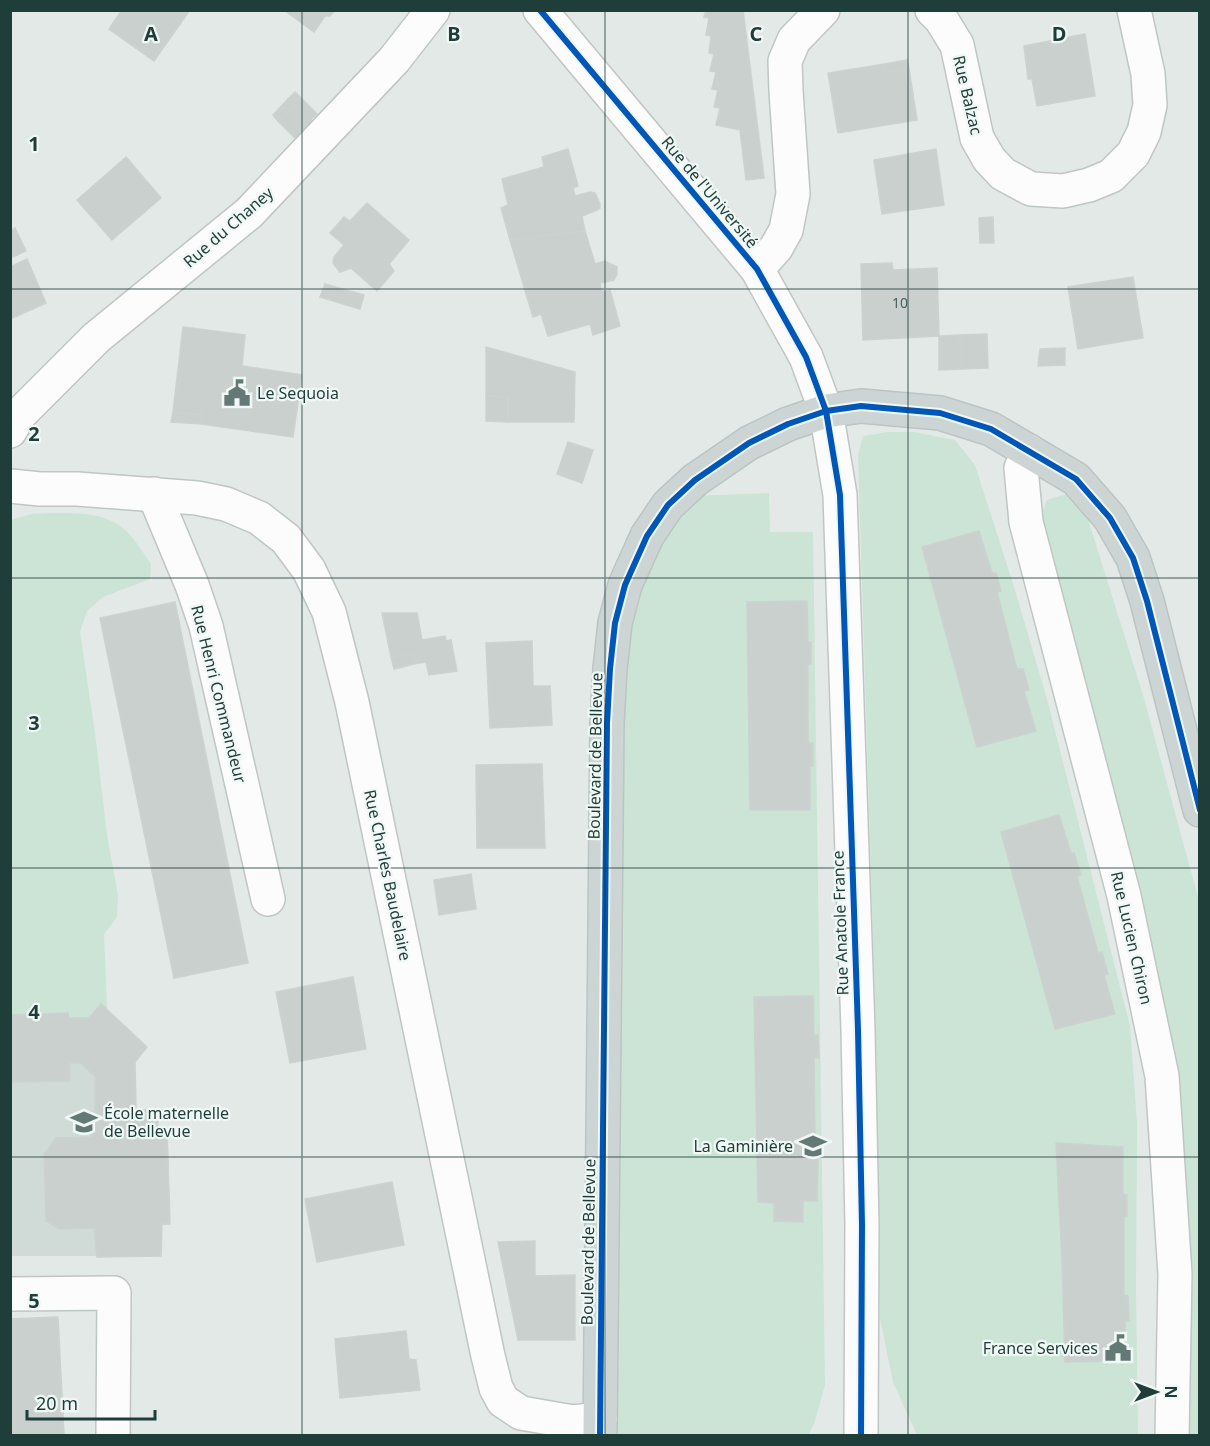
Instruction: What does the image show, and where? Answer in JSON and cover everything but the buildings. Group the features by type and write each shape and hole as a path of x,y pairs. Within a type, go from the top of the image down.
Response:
{"main road":[{"name":"Boulevard de Bellevue","path":"600,1427 610,669 615,623 625,585 647,536 668,505 695,480 748,443 788,424 826,411 861,406 940,413 992,429 1076,479 1110,518 1132,558 1148,601 1200,810"}],"street":[{"name":"Rue du Chaney","path":"10,431 20,414 96,338 249,213 394,60 433,10"},
{"name":"Rue de l'Université","path":"540,10 757,268 806,357 826,411"},
{"path":"757,268 776,249 786,230 793,194 785,61 794,40 823,10"},
{"name":"Rue Balzac","path":"932,10 941,19 957,45 977,138 989,159 1003,174 1031,189 1063,191 1089,185 1111,176 1132,154 1144,132 1150,105 1148,74 1134,10"},
{"name":"Rue Anatole France","path":"826,411 840,495 858,1030 862,1214 861,1436"},
{"name":"Rue Lucien Chiron","path":"1029,451 1021,468 1026,522 1124,896 1162,1076 1175,1274 1172,1436"},
{"name":"Rue Charles Baudelaire","path":"10,486 154,494 197,498 226,504 259,518 286,539 309,570 329,612 352,702 496,1388 503,1401 521,1413 600,1427"},
{"name":"Rue Henri Commandeur","path":"154,494 192,585 206,626 268,899"},
{"path":"10,1294 114,1293 113,1436"}],"shaded area":[{"name":"École maternelle de Bellevue","path":"101,1004 147,1047 135,1062 136,1109 158,1110 158,1133 168,1144 170,1224 162,1225 161,1256 11,1256 10,1015 68,1013"}],"green space":[{"path":"888,432 915,432 955,440 975,465 1047,699 1130,1026 1137,1123 1138,1435 917,1435 893,1382 880,1318 876,1032 858,455 863,436"},
{"path":"769,493 770,532 813,532 825,1385 814,1424 808,1435 618,1436 620,665 627,626 654,543 692,496"},
{"path":"1066,494 1087,516 1143,695 1199,901 1199,1435 1187,1435 1180,1124 1039,522 1047,500"},
{"path":"31,514 91,515 117,524 136,542 151,564 150,579 103,597 87,611 80,632 107,835 118,895 117,917 104,934 107,1009 101,1004 89,1018 69,1018 68,1013 11,1015 11,520"}],"cycle path":[{"path":"540,10 757,269 806,357 826,411 840,495 858,1030 862,1225 861,1436"},
{"path":"600,1436 607,723 610,669 615,623 625,585 647,536 668,505 695,480 749,443 788,424 826,411 861,406 940,413 991,429 1076,479 1110,518 1133,558 1147,601 1200,810"}],"place":[{"name":"Le Sequoia","path":"237,393"},
{"name":"École maternelle de Bellevue","path":"84,1122"},
{"name":"La Gaminière","path":"813,1146"},
{"name":"France Services","path":"1118,1348"}]}
